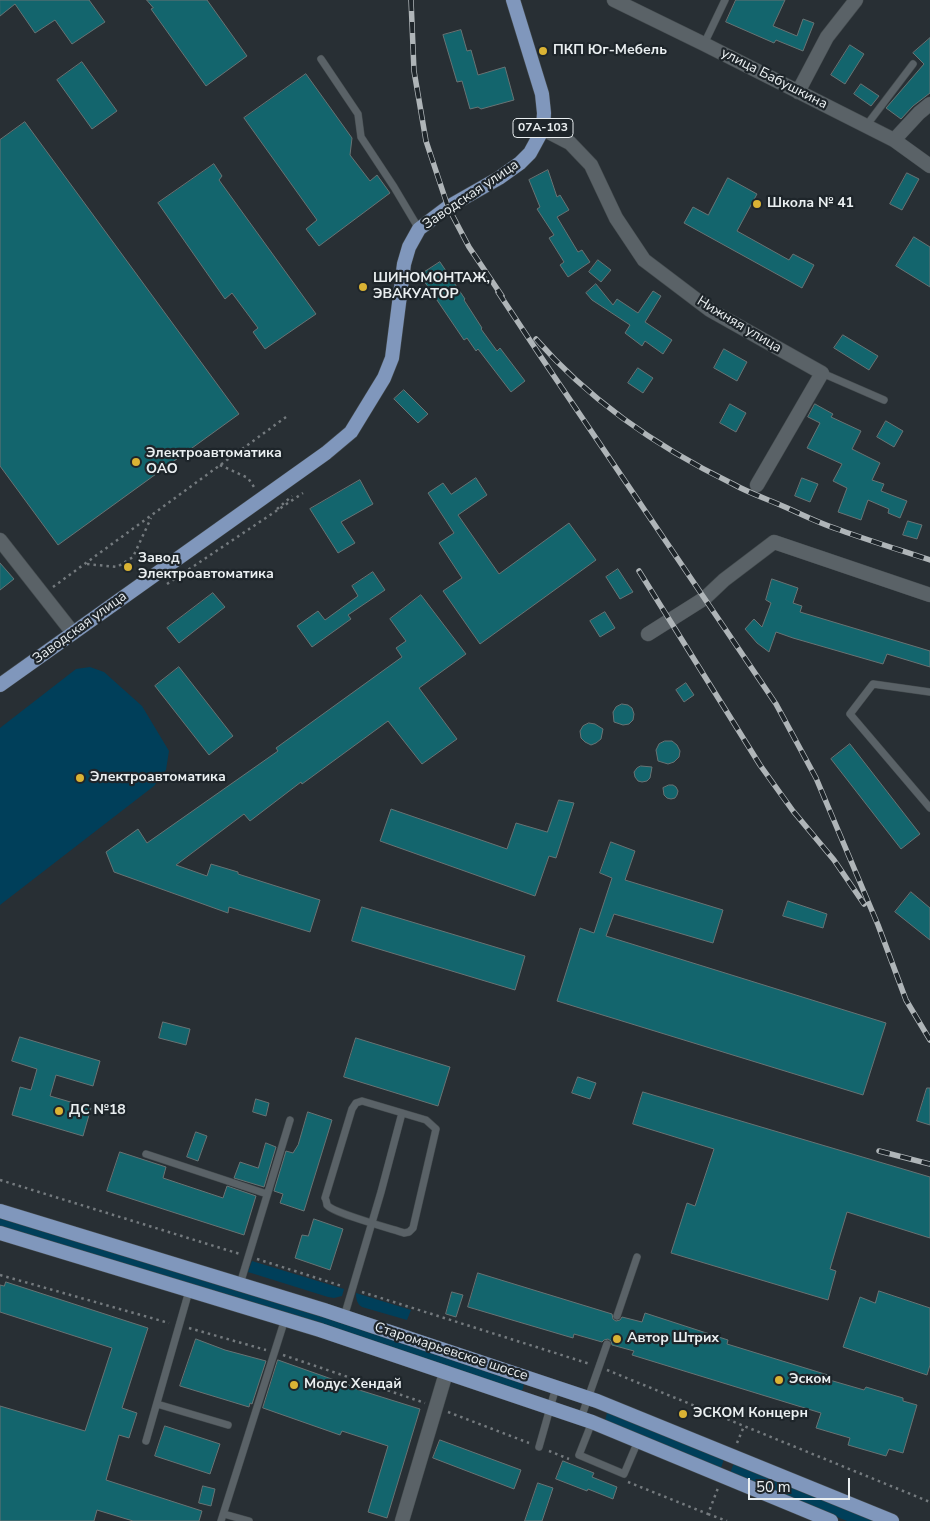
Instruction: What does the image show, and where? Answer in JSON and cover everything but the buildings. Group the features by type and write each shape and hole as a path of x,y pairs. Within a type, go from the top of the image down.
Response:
{"main road":[{"name":"Заводская улица","path":"0,686 326,453 351,432 384,378 392,358 404,264 409,247 419,229 448,207 499,178 520,163 530,153 543,129 542,94 513,0"},
{"name":"Старомарьевское шоссе","path":"0,1211 344,1317 588,1398 892,1521"},
{"name":"Старомарьевское шоссе","path":"0,1233 285,1320 587,1420 830,1521"}],"street":[{"name":"улица Бабушкина","path":"614,0 894,140 930,166"},
{"path":"798,92 827,37 856,0"},
{"path":"894,140 930,104"},
{"name":"Нижняя улица","path":"543,129 570,143 591,165 616,218 644,260 710,310 822,373"},
{"path":"757,485 822,373"},
{"path":"0,540 73,633"},
{"path":"648,634 705,598 724,580 774,542 930,595"},
{"path":"402,1521 446,1372"}],"lane":[{"path":"704,44 725,0"},
{"path":"321,60 358,114 361,137 419,229"},
{"path":"866,126 913,64"},
{"path":"822,373 884,400"},
{"path":"930,692 873,684 850,714 930,808"},
{"path":"362,1101 402,1112 426,1120 436,1129 413,1228 409,1232 404,1233 332,1209 327,1205 325,1198 352,1109 356,1104 362,1101"},
{"path":"344,1317 382,1192 402,1112"},
{"path":"240,1284 290,1120"},
{"path":"146,1154 267,1194"},
{"path":"617,1316 637,1257"},
{"path":"146,1441 189,1291"},
{"path":"249,1521 222,1517 285,1320"},
{"path":"607,1344 588,1398 587,1420 579,1455 624,1474 638,1441"},
{"path":"539,1447 556,1387"},
{"path":"157,1404 228,1425"}],"path":[{"path":"44,594 286,417"},
{"path":"86,564 117,567 134,557 152,516"},
{"path":"0,1180 599,1366 930,1502"},
{"path":"0,1275 275,1353 436,1407 575,1461"},
{"path":"732,1456 744,1426"},
{"path":"708,1514 722,1476"},
{"path":"628,1482 727,1521"}],"shaded area":[{"name":"Электроавтоматика","path":"90,667 104,672 142,706 169,751 166,770 154,786 0,905 0,728 76,669"},
{"path":"0,1218 370,1330 524,1382 523,1389 521,1391 0,1227"},
{"path":"252,1261 344,1289 342,1296 328,1297 248,1272"},
{"path":"356,1293 411,1310 407,1320 362,1307 357,1301"},
{"path":"609,1411 724,1459 721,1468 605,1421"},
{"path":"734,1463 875,1521 847,1521 730,1473"}],"railway":[{"path":"411,0 414,71 426,141 448,207 469,247 502,296"},
{"path":"498,292 776,704 816,778 878,925 906,1000 930,1040"},
{"path":"536,339 557,362 603,403 652,439 679,455 745,490 826,525 930,560"},
{"path":"639,571 760,765 793,811 834,860 864,904"},
{"path":"879,1151 930,1164"}],"place":[{"name":"ПКП Юг-Мебель","path":"543,51"},
{"name":"Школа № 41","path":"757,204"},
{"name":"ШИНОМОНТАЖ, ЭВАКУАТОР","path":"363,287"},
{"name":"Электроавтоматика ОАО","path":"136,462"},
{"name":"Завод Электроавтоматика","path":"128,567"},
{"name":"Электроавтоматика","path":"80,778"},
{"name":"ДС №18","path":"59,1111"},
{"name":"Автор Штрих","path":"617,1339"},
{"name":"Эском","path":"779,1380"},
{"name":"Модус Хендай","path":"294,1385"},
{"name":"ЭСКОМ Концерн","path":"683,1414"}]}
